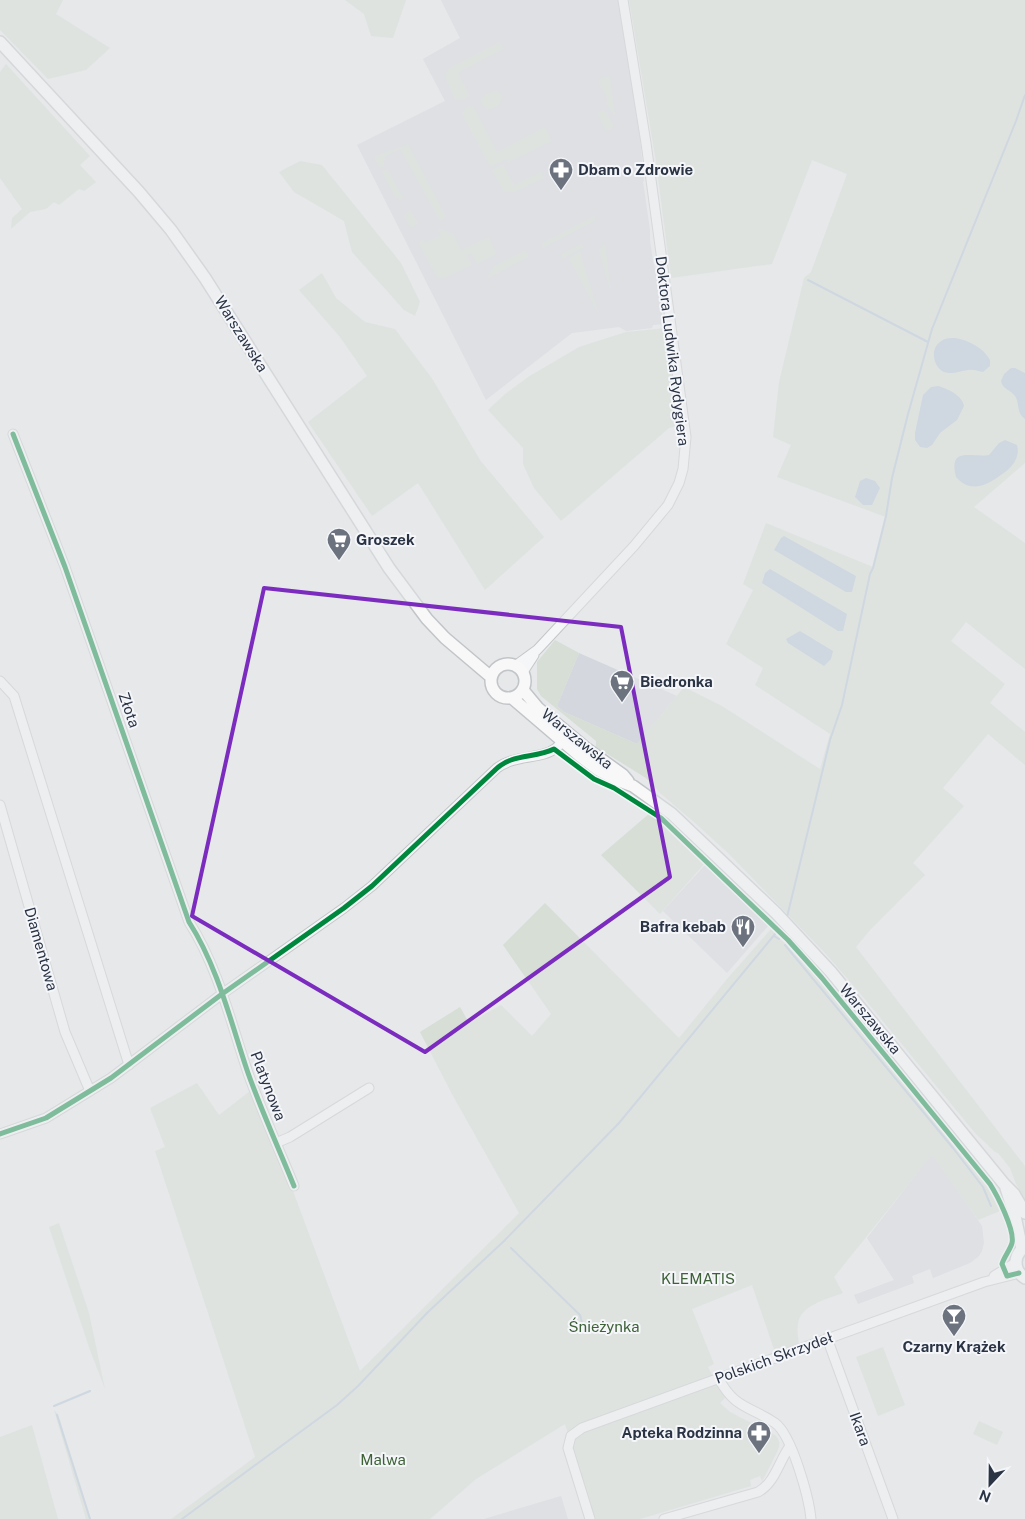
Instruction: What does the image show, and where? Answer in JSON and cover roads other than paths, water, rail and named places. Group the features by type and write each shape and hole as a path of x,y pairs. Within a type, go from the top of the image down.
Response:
{"main road":[{"name":"Warszawska","path":"0,42 139,192 171,230 201,272 388,568 426,619 455,646 494,672"},
{"path":"504,664 519,669 525,680 523,690 512,698 502,698 494,693 491,684 494,672 504,664"},
{"name":"Warszawska","path":"523,690 532,703 598,770 633,786 684,825 794,931 831,972 1014,1194 1025,1213"},
{"name":"Warszawska","path":"512,698 565,737"},
{"name":"Warszawska","path":"1004,1184 1023,1248"},
{"path":"1020,1272 1016,1258 1023,1248"}],"street":[{"name":"Doktora Ludwika Rydygiera","path":"519,669 657,520 674,495 683,469 686,437 646,143 623,0"},
{"name":"Złota","path":"13,434 65,567 189,922 200,939 222,994"},
{"path":"0,681 14,696 129,1065"},
{"path":"0,1134 46,1118 129,1065 222,994 372,886 494,770 512,760 547,753 557,747 565,737"},
{"name":"Diamentowa","path":"0,805 65,1032 90,1091"},
{"name":"Platynowa","path":"222,994 249,1076 294,1186"},
{"name":"Platynowa","path":"276,1143 290,1137 369,1088"},
{"name":"Polskich Skrzydeł","path":"590,1519 569,1452 569,1441 574,1432 827,1338 984,1282 1020,1272"},
{"name":"Ikara","path":"827,1338 893,1519"},
{"path":"719,1379 727,1393 734,1400 779,1426 790,1446 808,1494 811,1519"},
{"path":"664,1519 758,1492 771,1481 790,1446"}],"water":[{"path":"955,338 980,348 990,360 990,366 983,372 970,370 950,373 940,370 934,358 935,349 943,340"},
{"path":"1011,368 1025,373 1025,419 1020,414 1015,396 1003,386 1001,381 1004,374"},
{"path":"938,386 958,396 964,406 957,420 940,433 932,445 927,448 920,447 915,440 915,433 923,395 931,387"},
{"path":"1005,440 1017,445 1018,450 1016,460 1010,468 993,480 977,486 966,485 956,477 954,467 958,457 989,455 999,443"},
{"path":"866,478 875,481 880,488 872,505 863,505 855,497 860,481"},
{"path":"784,536 856,576 852,592 846,592 774,550"},
{"path":"770,569 847,614 843,631 838,631 762,583 765,573"},
{"path":"800,631 833,651 831,659 824,666 788,643 786,639"}],"waterway":[{"path":"787,917 830,740 842,705 870,574 886,516 892,478 932,329 1025,95"},
{"path":"808,280 928,342"},
{"path":"182,1519 337,1405 358,1386 428,1312 504,1241 619,1123 775,934"},
{"path":"774,936 779,939"},
{"path":"785,945 953,1148 983,1187 991,1206"},
{"path":"511,1248 580,1315 582,1323"},
{"path":"54,1406 90,1391"},
{"path":"57,1415 90,1519"}],"place":[{"name":"Dbam o Zdrowie","path":"561,191"},
{"name":"Groszek","path":"339,561"},
{"name":"Biedronka","path":"622,703"},
{"name":"Bafra kebab","path":"743,948"},
{"name":"Czarny Krążek","path":"954,1337"},
{"name":"Apteka Rodzinna","path":"759,1454"}],"park label":[{"name":"KLEMATIS","path":"698,1279"},
{"name":"Śnieżynka","path":"604,1327"},
{"name":"Malwa","path":"383,1460"}]}
